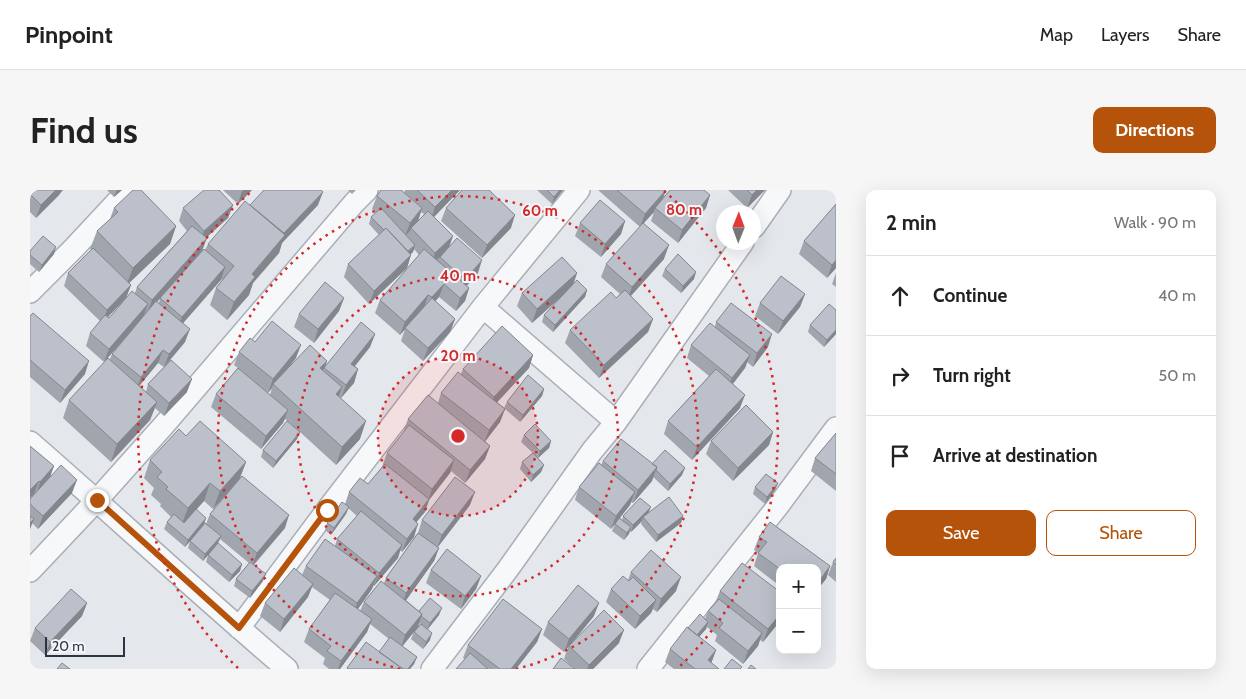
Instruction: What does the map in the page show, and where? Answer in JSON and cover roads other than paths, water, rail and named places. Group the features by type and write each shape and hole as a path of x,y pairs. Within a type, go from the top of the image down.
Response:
{"street":[{"path":"30,292 128,190"},
{"path":"30,571 164,425 367,190"},
{"path":"239,628 483,307 578,190"},
{"path":"761,217 780,190"},
{"path":"432,669 508,570 592,451 616,422 737,250"},
{"path":"483,307 616,422"},
{"path":"648,669 778,506 836,428"},
{"path":"30,442 287,669"}]}
